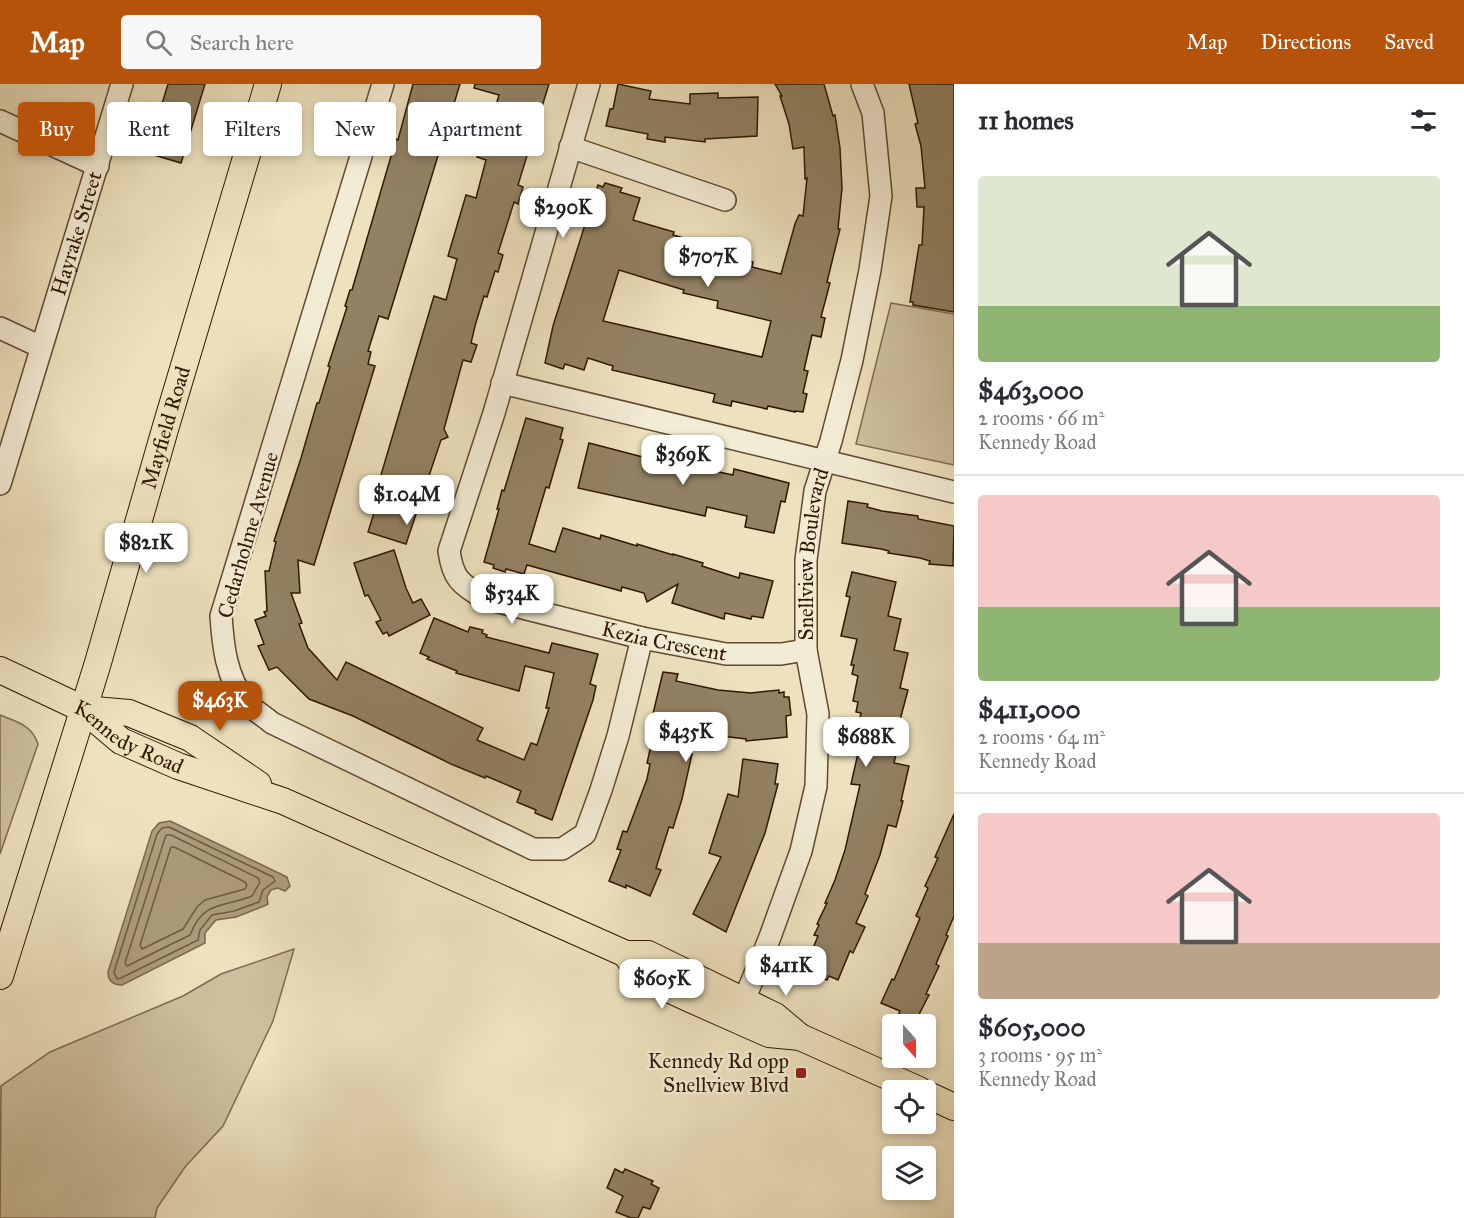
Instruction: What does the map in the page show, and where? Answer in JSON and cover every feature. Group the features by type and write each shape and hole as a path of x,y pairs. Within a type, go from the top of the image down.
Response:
{"main road":[{"name":"Mayfield Road","path":"0,976 83,709 268,84"},
{"path":"0,670 83,709"},
{"name":"Kennedy Road","path":"83,709 129,713 190,738 284,801 626,954 648,954 740,1010 775,1016 801,1037 897,1080"},
{"path":"936,1099 954,1107"}],"street":[{"name":"Hayrake Street","path":"0,484 122,84"},
{"name":"Cedarholme Avenue","path":"382,84 221,616 224,650 232,676 247,702 272,723 533,849 562,849 585,834 614,747 642,638"},
{"path":"589,84 502,383 954,492"},
{"name":"Snellview Boulevard","path":"740,1010 770,938 801,851 816,786 818,714 806,650 806,560 815,491 852,360 870,270 881,196 873,113 862,84"},
{"path":"0,121 98,166"},
{"path":"570,147 725,200"},
{"path":"0,328 42,347"},
{"name":"Kezia Crescent","path":"502,383 449,551 452,570 460,584 483,598 642,638 726,654 781,654 806,650"}],"shaded area":[{"path":"891,303 954,314 954,465 856,444"},
{"path":"0,715 28,728 38,744 0,854"},
{"path":"294,949 273,1021 223,1126 185,1167 157,1208 155,1218 0,1218 1,1086 50,1052 183,996 221,974"}],"water":[{"path":"170,821 287,877 290,886 285,891 278,888 271,890 267,897 268,904 264,906 236,917 216,920 205,933 205,943 122,985 116,984 110,980 108,972 152,831 159,823"}],"building":[{"path":"168,84 205,84 191,130 191,102 163,102"},
{"path":"413,84 460,84 454,102 408,102"},
{"path":"475,84 549,84 543,102 497,102 499,95 474,88"},
{"path":"618,84 651,91 649,99 690,104 690,94 718,93 718,98 758,97 757,136 705,139 705,142 665,137 665,142 647,139 648,134 606,126 610,109 613,109"},
{"path":"775,84 824,84 833,116 835,115 840,148 842,188 838,229 840,229 827,282 830,283 821,317 825,318 821,337 812,335 804,370 808,371 803,393 807,394 803,412 768,406 767,409 732,401 731,406 713,402 715,394 612,370 613,366 588,358 584,370 565,364 563,369 545,363 553,326 598,185 603,187 605,183 622,188 620,192 640,198 633,220 674,232 673,235 713,246 711,253 753,262 752,267 781,274 795,224 799,215 803,216 807,178 805,179 804,147 793,149 789,124 780,96 782,96","holes":["619,270 684,290 683,293 718,301 717,308 771,321 762,357 603,321"]},
{"path":"909,84 954,84 954,312 913,305 913,302 910,302 919,245 922,245 924,207 917,207 916,188 925,188 921,146 915,124 918,123"},
{"path":"408,103 408,156 438,156 388,319 379,316 368,351 371,352 368,364 375,366 314,565 298,560 300,593 291,593 308,648 337,680 346,662 483,728 477,740 524,760 531,743 537,745 549,708 546,708 554,673 525,666 519,691 456,673 457,671 427,659 429,657 420,653 434,618 468,632 470,627 483,630 482,633 487,635 486,637 549,653 552,643 598,654 590,684 596,686 593,700 552,820 517,802 521,791 451,764 353,716 309,699 277,667 269,670 258,646 264,644 255,620 266,616 264,612 267,611 265,571 269,571 276,542 274,541 330,367 328,366 347,307 345,306 350,290 352,290 391,156 396,156 396,139 398,140"},
{"path":"157,156 183,156 181,163"},
{"path":"527,156 518,185 523,187 518,204 514,202 498,253 503,255 498,272 495,271 487,297 484,296 475,326 471,343 477,345 471,362 463,360 444,429 448,437 441,440 406,544 368,532 379,497 375,495 434,296 446,300 457,259 448,256 466,195 476,198 486,160 477,157"},
{"path":"526,418 563,428 560,439 563,440 549,488 546,487 529,544 555,552 563,528 600,539 601,535 673,554 739,578 740,573 773,581 763,618 752,616 751,619 725,613 724,619 672,603 678,584 647,602 644,593 622,587 621,591 527,565 524,574 506,569 505,572 484,562 502,490 504,491"},
{"path":"589,443 662,462 664,453 682,457 681,464 733,475 734,469 789,483 785,502 781,501 774,533 745,527 747,516 707,507 705,516 578,488"},
{"path":"848,501 868,504 867,507 882,511 918,516 918,519 954,526 953,566 929,564 930,561 920,558 842,543"},
{"path":"394,550 413,603 421,599 430,615 389,636 387,632 383,634 376,622 381,620 368,595 365,596 354,563"},
{"path":"852,572 896,582 888,616 901,619 894,650 908,653 900,688 908,690 899,724 902,725 894,763 909,766 896,827 888,825 880,855 865,894 868,896 856,923 865,927 853,953 850,951 838,980 829,976 827,980 804,970 818,936 814,935 819,925 817,924 827,903 825,903 845,850 860,785 851,784 859,749 853,748 861,713 856,712 858,702 853,701 858,676 852,674 854,665 851,665 857,639 841,636 850,597 846,596"},
{"path":"663,672 678,674 676,681 718,690 751,693 779,690 779,693 784,692 784,697 789,697 791,715 786,716 787,737 746,741 746,739 721,736 721,734 698,729 693,745 686,746 686,751 692,754 682,799 673,828 669,827 656,868 661,870 650,896 626,885 626,888 609,881 621,850 617,849 623,831 627,832 647,779 650,764 647,763 656,723 651,722"},
{"path":"743,759 778,764 775,784 778,784 765,833 726,932 693,914 721,857 709,853 728,794 738,797"},
{"path":"954,814 954,916 936,964 939,966 926,994 929,995 919,1014 898,1014 900,1011 881,1003 892,979 894,980 920,918 916,916 928,888 925,886 938,858 935,857"},
{"path":"615,1169 623,1173 625,1169 653,1181 651,1184 659,1188 650,1209 643,1207 638,1218 631,1218 616,1212 623,1196 607,1188"}],"place":[{"name":"Kennedy Rd opp Snellview Blvd","path":"801,1073"}]}
